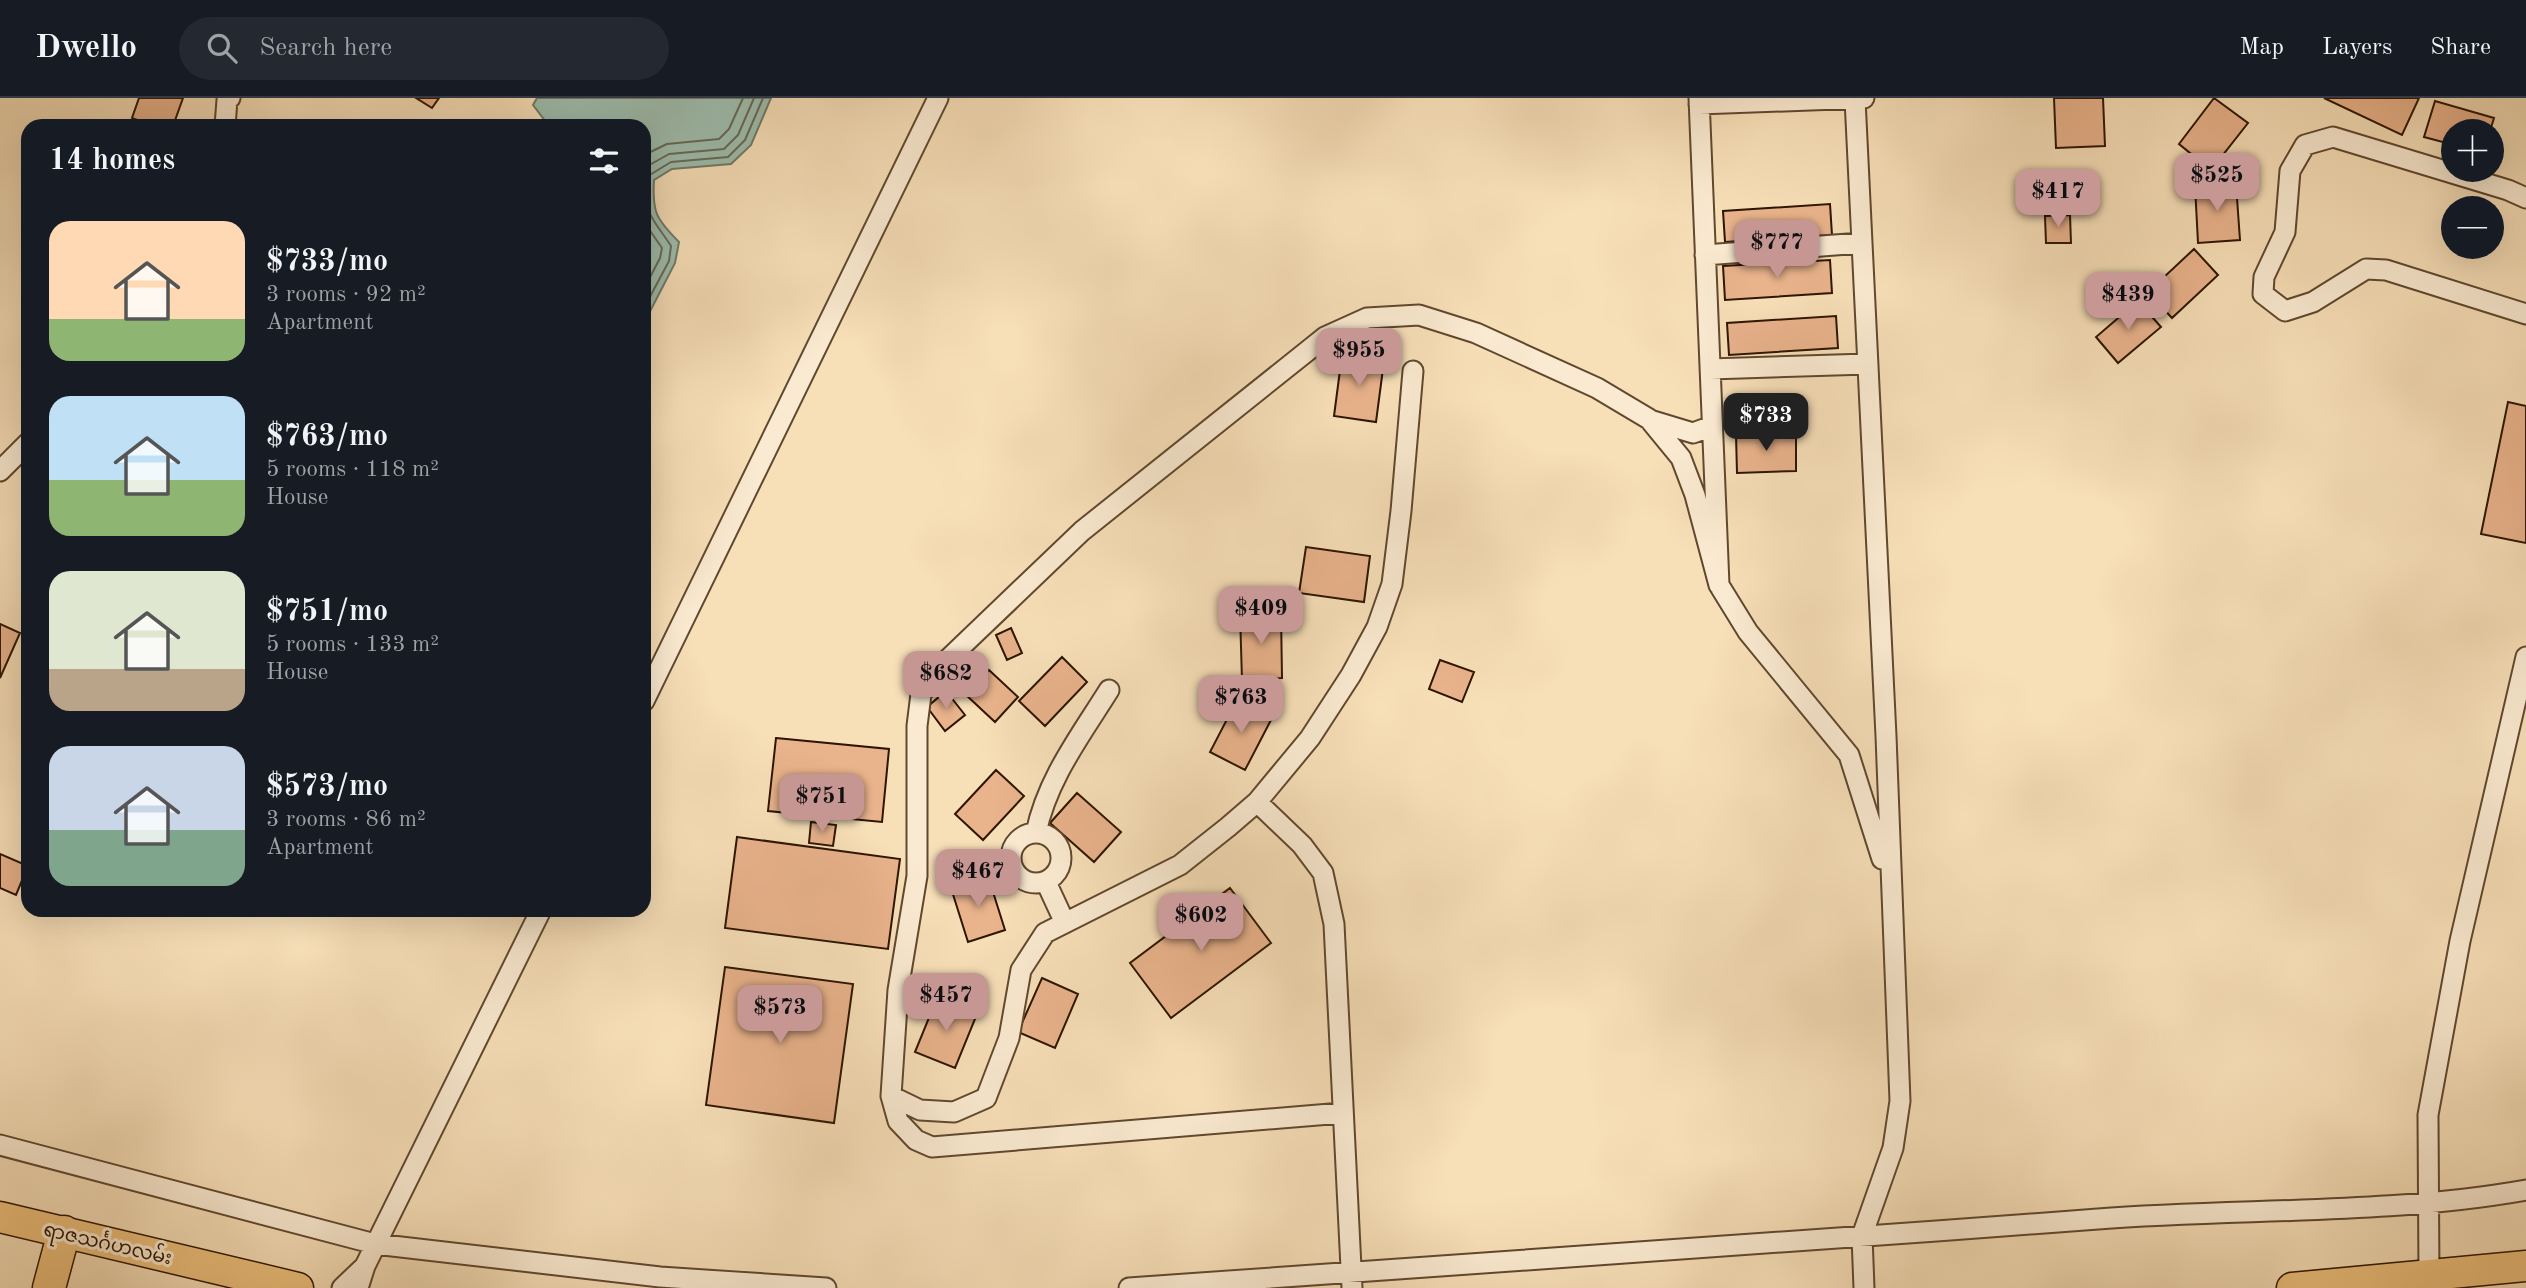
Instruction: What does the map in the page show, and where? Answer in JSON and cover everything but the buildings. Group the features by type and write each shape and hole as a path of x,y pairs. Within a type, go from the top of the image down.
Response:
{"highway":[{"path":"48,1288 64,1232"}],"main road":[{"name":"ရာဇသင်္ဂဟလမ်း","path":"0,1217 298,1288"},
{"path":"2292,1288 2526,1266"}],"street":[{"path":"226,119 230,98"},
{"path":"651,687 937,98"},
{"path":"1719,585 1699,101 1864,98"},
{"path":"1855,99 1886,736 1900,1101 1893,1147 1862,1237 1864,1288"},
{"path":"2526,198 2508,190 2333,137 2305,145 2290,171 2285,232 2264,276 2263,294 2284,311 2313,302 2366,269 2386,270 2526,314"},
{"path":"1706,255 1861,243"},
{"path":"1342,1113 932,1147 916,1140 898,1121 891,1096 898,990 917,876 917,726 921,694 944,663 1082,531 1325,337 1367,318 1419,315 1476,333 1597,388 1649,419 1693,433 1712,426"},
{"path":"1710,369 1868,364"},
{"path":"891,1096 920,1110 954,1112 986,1098 1009,1038 1021,970 1045,933 1180,865 1257,802 1310,738 1351,675 1377,627 1392,584 1413,371"},
{"path":"1649,419 1681,458 1695,495 1719,585 1748,632 1849,755 1868,808 1890,887"},
{"path":"0,471 21,450"},
{"path":"2429,1277 2428,1115 2460,941 2526,657"},
{"path":"1037,833 1040,816 1055,778 1109,690"},
{"path":"1257,802 1302,845 1323,873 1335,924 1351,1281"},
{"path":"1045,834 1053,839 1061,853 1056,874 1046,882 1026,882 1018,877 1011,863 1012,850 1022,837 1045,834"},
{"path":"1046,882 1065,923"},
{"path":"358,1288 375,1244 538,917"},
{"path":"0,1146 375,1244 660,1277 826,1288"},
{"path":"1129,1288 1351,1281 2117,1217 2378,1206 2526,1191"},
{"path":"342,1288 365,1266"}],"water":[{"path":"537,98 771,98 751,145 731,164 672,169 654,180 657,214 679,242 675,263 651,309 651,119 544,119 533,105"}]}
